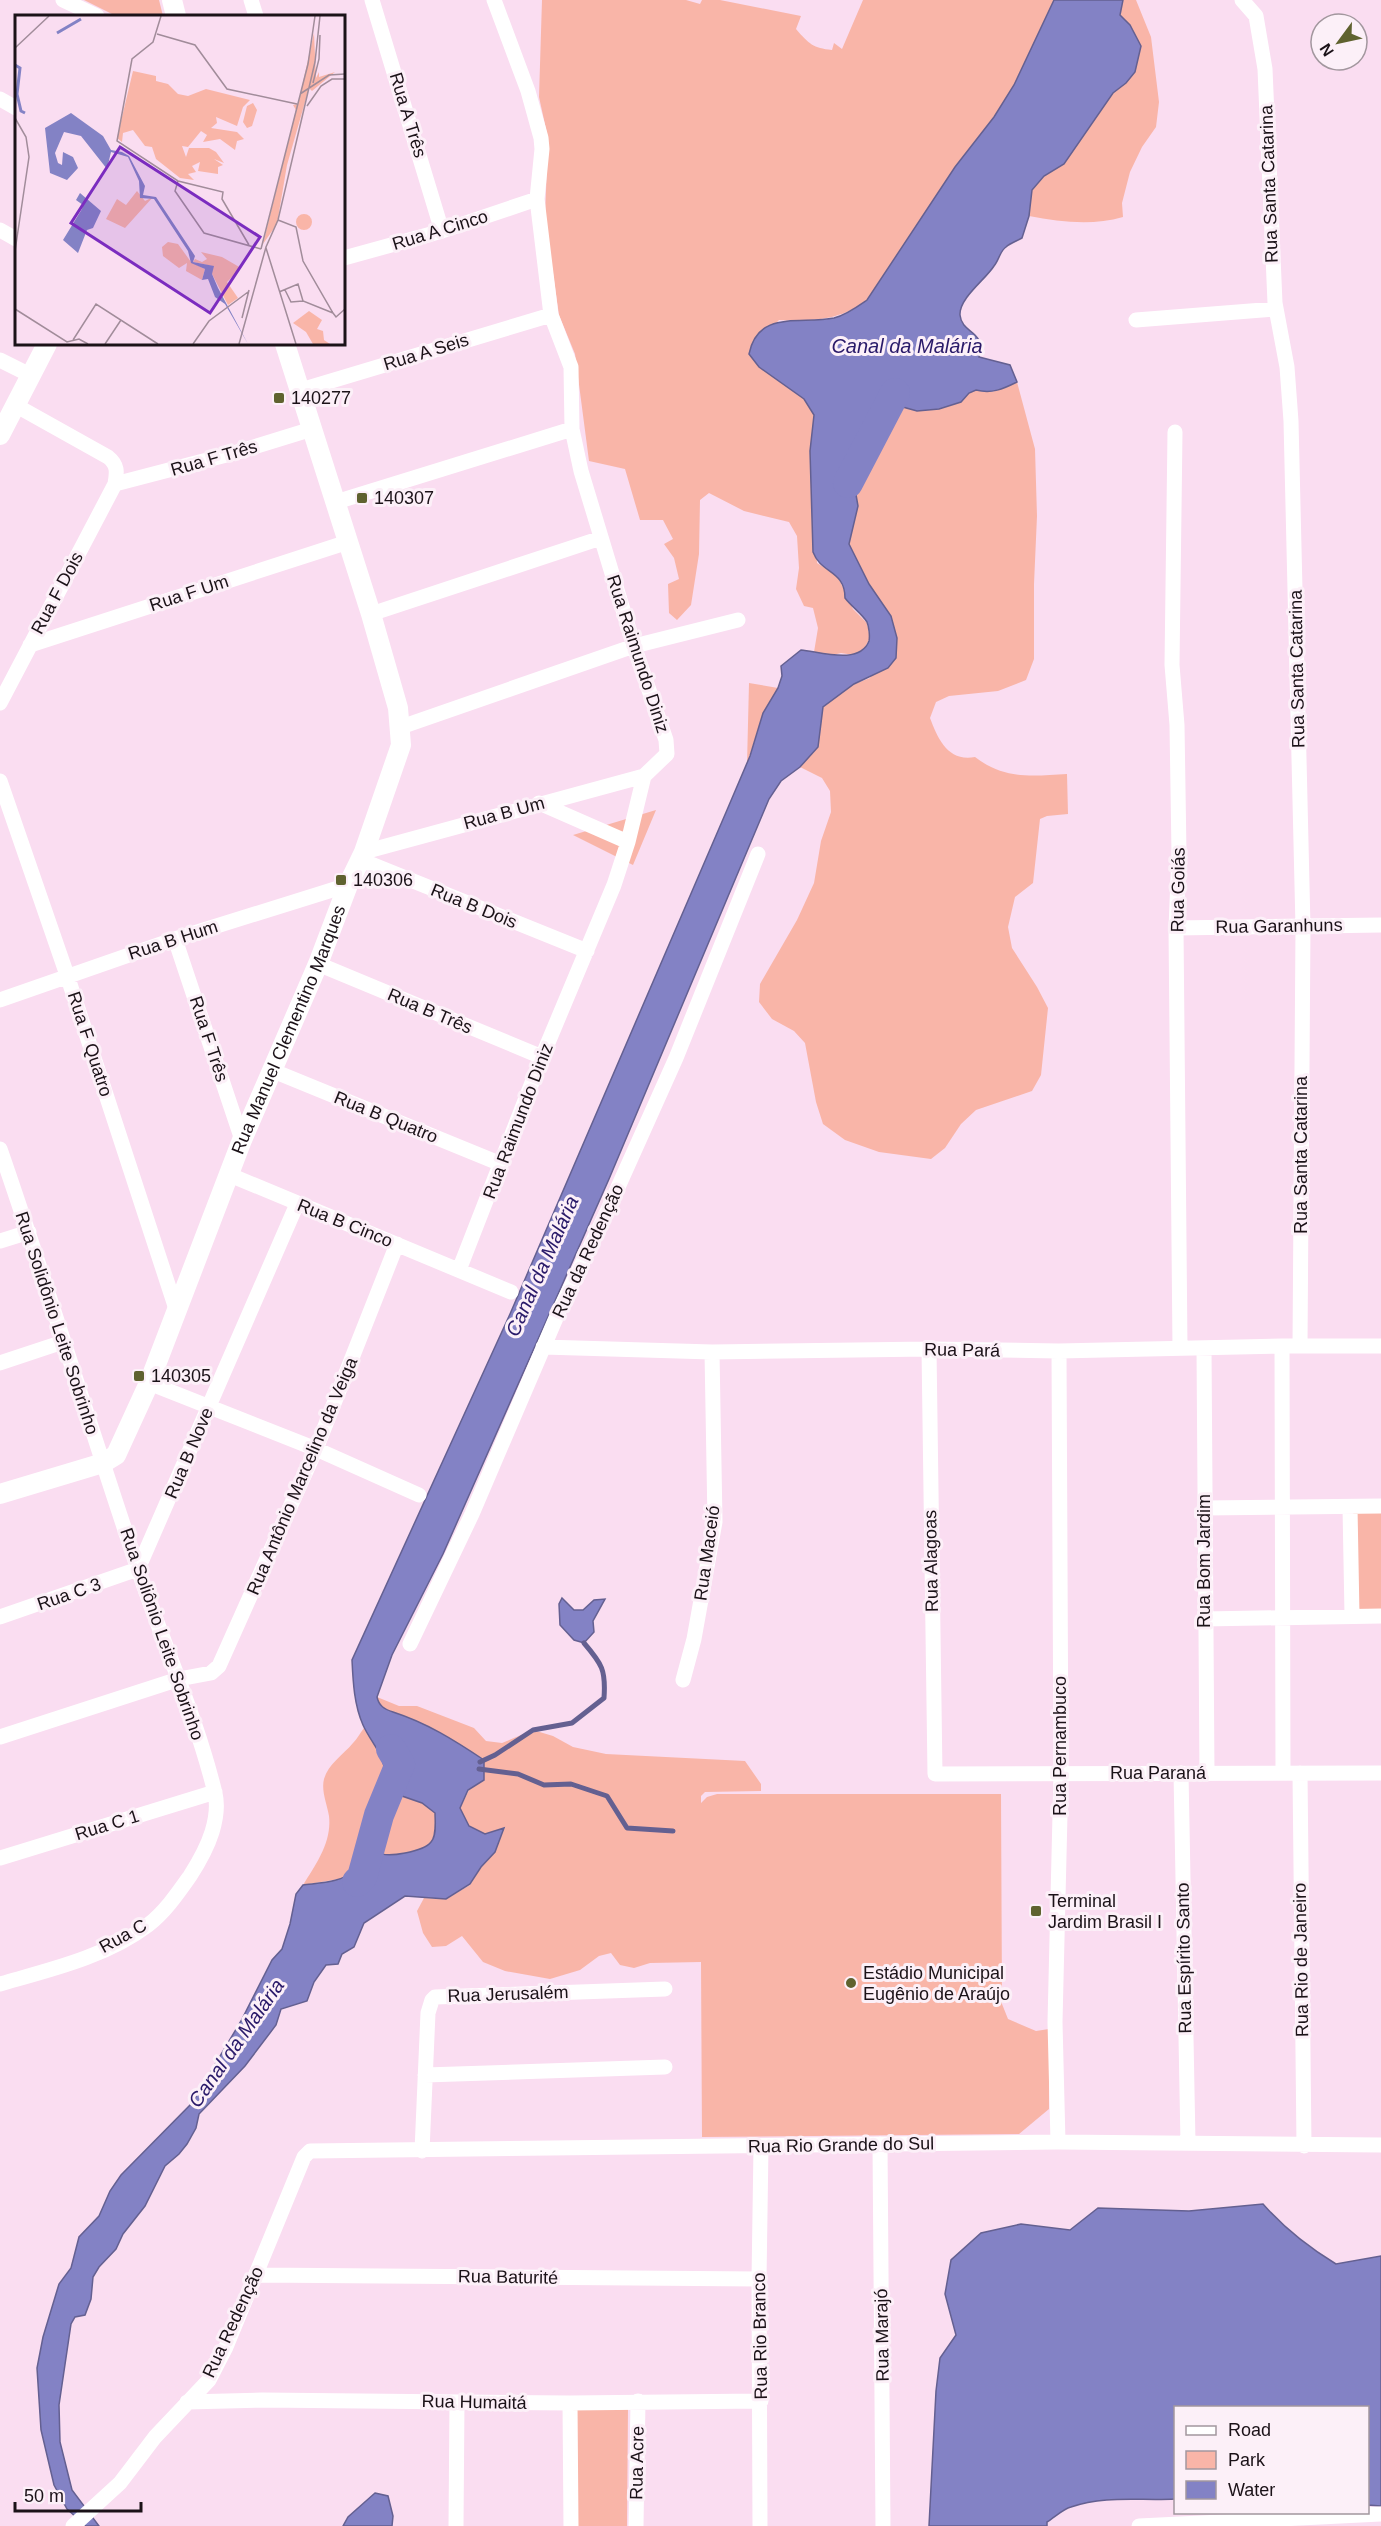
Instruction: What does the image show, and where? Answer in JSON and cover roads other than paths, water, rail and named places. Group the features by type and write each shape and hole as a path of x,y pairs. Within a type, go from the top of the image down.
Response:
{"street":[{"path":"63,0 95,15"},
{"path":"172,0 176,15"},
{"path":"251,0 256,15"},
{"name":"Rua A Três","path":"372,0 442,231"},
{"name":"Rua Raimundo Diniz","path":"459,1270 542,1057 614,885 628,842 644,776 666,756 667,747 601,538 572,429 571,367 551,315 537,199 542,156 541,138 528,91 494,0"},
{"name":"Rua Santa Catarina","path":"1242,0 1256,16 1264,69 1275,309 1287,367 1291,421 1303,927 1300,1346"},
{"path":"0,99 15,107"},
{"name":"Rua A Cinco","path":"345,258 442,231 537,199"},
{"path":"0,230 15,238"},
{"path":"1136,320 1275,309"},
{"name":"Rua A Seis","path":"301,390 551,315"},
{"path":"0,435 46,345"},
{"name":"Rua Manuel Clementino Marques","path":"103,1463 116,1455 149,1383 242,1140 362,856 399,752 401,727 398,708 371,614 285,345"},
{"path":"0,360 30,375"},
{"path":"15,405 108,457 116,466 116,484"},
{"name":"Rua F Três","path":"116,484 222,457 312,429"},
{"path":"336,502 572,429"},
{"name":"Rua Goiás","path":"1175,432 1172,665 1178,773 1176,928 1180,1348"},
{"name":"Rua F Dois","path":"0,703 116,484"},
{"path":"371,614 601,538"},
{"name":"Rua F Um","path":"30,645 348,542"},
{"path":"401,727 634,646 738,620"},
{"name":"Rua B Um","path":"362,856 539,802 644,776"},
{"name":"Rua F Quatro","path":"0,781 67,975 176,1309"},
{"path":"539,802 628,842"},
{"name":"Rua da Redenção","path":"410,1644 472,1514 543,1347 676,1058 758,854"},
{"name":"Rua B Dois","path":"362,856 587,951"},
{"name":"Rua B Hum","path":"0,1000 175,939 348,885"},
{"name":"Rua Garanhuns","path":"1176,928 1381,925"},
{"name":"Rua F Três","path":"175,939 242,1140"},
{"name":"Rua B Três","path":"318,964 542,1057"},
{"name":"Rua B Quatro","path":"271,1070 501,1164"},
{"name":"Rua Solidônio Leite Sobrinho","path":"0,1149 47,1285 63,1342 103,1463"},
{"name":"Rua B Cinco","path":"230,1175 459,1270"},
{"name":"Rua B Nove","path":"138,1569 297,1204"},
{"path":"0,1241 29,1232"},
{"name":"Rua Antônio Marcelino da Veiga","path":"0,1737 178,1679 211,1673 225,1656 315,1449 397,1244"},
{"path":"459,1270 511,1292"},
{"path":"0,1363 63,1342"},
{"path":"1282,1346 1283,1773"},
{"name":"Rua Pará","path":"543,1347 711,1352 929,1349 1059,1351 1381,1346"},
{"name":"Rua Bom Jardim","path":"1204,1348 1204,1619 1207,1774"},
{"name":"Rua Alagoas","path":"929,1349 935,1774"},
{"name":"Rua Pernambuco","path":"1058,2142 1055,2022 1061,1773 1059,1351"},
{"name":"Rua Maceió","path":"683,1680 694,1640 714,1522 711,1352"},
{"path":"149,1383 315,1449 419,1495"},
{"path":"0,1494 103,1463"},
{"name":"Rua Soliônio Leite Sobrinho","path":"103,1463 178,1679 216,1799"},
{"path":"1204,1508 1381,1506"},
{"path":"1350,1507 1352,1615"},
{"name":"Rua C 3","path":"0,1617 138,1569"},
{"path":"1204,1619 1381,1616"},
{"name":"Rua Espírito Santo","path":"1181,1773 1188,2143"},
{"name":"Rua Rio de Janeiro","path":"1300,1773 1304,2146"},
{"name":"Rua Paraná","path":"935,1774 1381,1773"},
{"name":"Rua C 1","path":"0,1858 216,1799"},
{"name":"Rua C","path":"0,1984 65,1965 117,1943 148,1925 177,1895 204,1854 212,1831 216,1799"},
{"name":"Rua Jerusalém","path":"422,2151 428,2013 435,1997 665,1989"},
{"path":"425,2075 665,2067"},
{"name":"Rua Rio Grande do Sul","path":"304,2157 314,2151 1058,2142 1381,2145"},
{"name":"Rua Marajó","path":"880,2144 883,2526"},
{"name":"Rua Rio Branco","path":"760,2526 761,2147"},
{"name":"Rua Redenção","path":"73,2526 120,2482 155,2437 209,2380 256,2275 304,2157"},
{"name":"Rua Baturité","path":"256,2275 759,2279"},
{"name":"Rua Acre","path":"636,2526 638,2401"},
{"name":"Rua Humaitá","path":"187,2402 761,2401"},
{"path":"456,2526 457,2403"},
{"path":"570,2403 571,2526"},
{"path":"1139,2526 1338,2521 1381,2514"}],"water":[{"name":"Canal da Malária","path":"1054,0 1123,0 1120,15 1130,25 1141,46 1135,72 1113,93 1064,164 1044,176 1032,190 1029,216 1022,238 1004,249 994,266 968,295 961,309 962,321 979,341 979,357 1010,365 1017,382 997,390 976,390 969,393 961,402 939,409 917,411 899,406 892,419 865,435 864,441 868,456 873,464 862,474 855,489 858,506 849,544 869,584 891,616 897,638 896,658 888,668 854,684 823,707 818,747 800,767 781,781 769,799 609,1179 443,1554 392,1655 377,1697 379,1703 385,1708 429,1727 484,1760 484,1780 468,1790 460,1808 469,1826 485,1834 504,1828 495,1852 470,1884 446,1899 405,1896 364,1923 354,1947 342,1954 338,1964 326,1965 314,1982 307,2001 281,2009 276,2025 245,2066 199,2114 196,2128 187,2144 165,2166 145,2206 123,2234 116,2249 99,2267 93,2277 91,2299 85,2315 75,2317 71,2324 59,2405 60,2442 72,2490 99,2526 86,2526 67,2509 54,2485 41,2430 37,2368 43,2337 59,2284 71,2268 79,2237 99,2216 110,2191 121,2175 192,2103 241,2021 272,1960 282,1949 296,1894 303,1885 343,1878 352,1870 359,1845 366,1836 375,1851 389,1855 421,1848 433,1839 435,1813 422,1803 402,1796 385,1777 381,1756 363,1725 358,1709 352,1660 510,1314 750,756 763,713 778,688 782,676 781,666 801,650 849,655 857,653 869,641 867,622 845,598 841,582 821,565 813,552 810,451 814,415 804,399 759,367 749,354 754,340 761,330 771,325 834,318 847,313 867,300 955,167 994,117 1014,85"},
{"path":"562,1598 574,1610 583,1610 594,1600 605,1599 593,1621 594,1632 584,1643 574,1640 560,1625 559,1604"},
{"path":"1263,2204 1297,2237 1336,2264 1381,2256 1381,2506 1369,2505 1369,2406 1174,2406 1174,2499 1110,2500 1084,2503 1062,2511 1047,2522 1047,2526 929,2526 936,2391 940,2358 956,2335 945,2294 951,2260 981,2233 1021,2224 1070,2230 1098,2208 1189,2211"},
{"path":"375,2493 388,2496 393,2516 392,2526 343,2526 348,2517"}],"waterway":[{"name":"Canal da Malária","path":"848,483 895,393"},
{"path":"480,1762 533,1730 572,1723 604,1698 602,1668 584,1643"},
{"name":"Canal da Malária","path":"357,1882 362,1877 379,1815 400,1764 391,1749"},
{"path":"479,1769 518,1774 544,1785 571,1784 607,1796 627,1828 673,1831"}],"place":[{"name":"140277","path":"279,398"},
{"name":"140307","path":"362,498"},
{"name":"140306","path":"341,880"},
{"name":"140305","path":"139,1376"},
{"name":"Terminal Jardim Brasil I","path":"1036,1911"},
{"name":"Estádio Municipal Eugênio de Araújo","path":"851,1983"}]}
